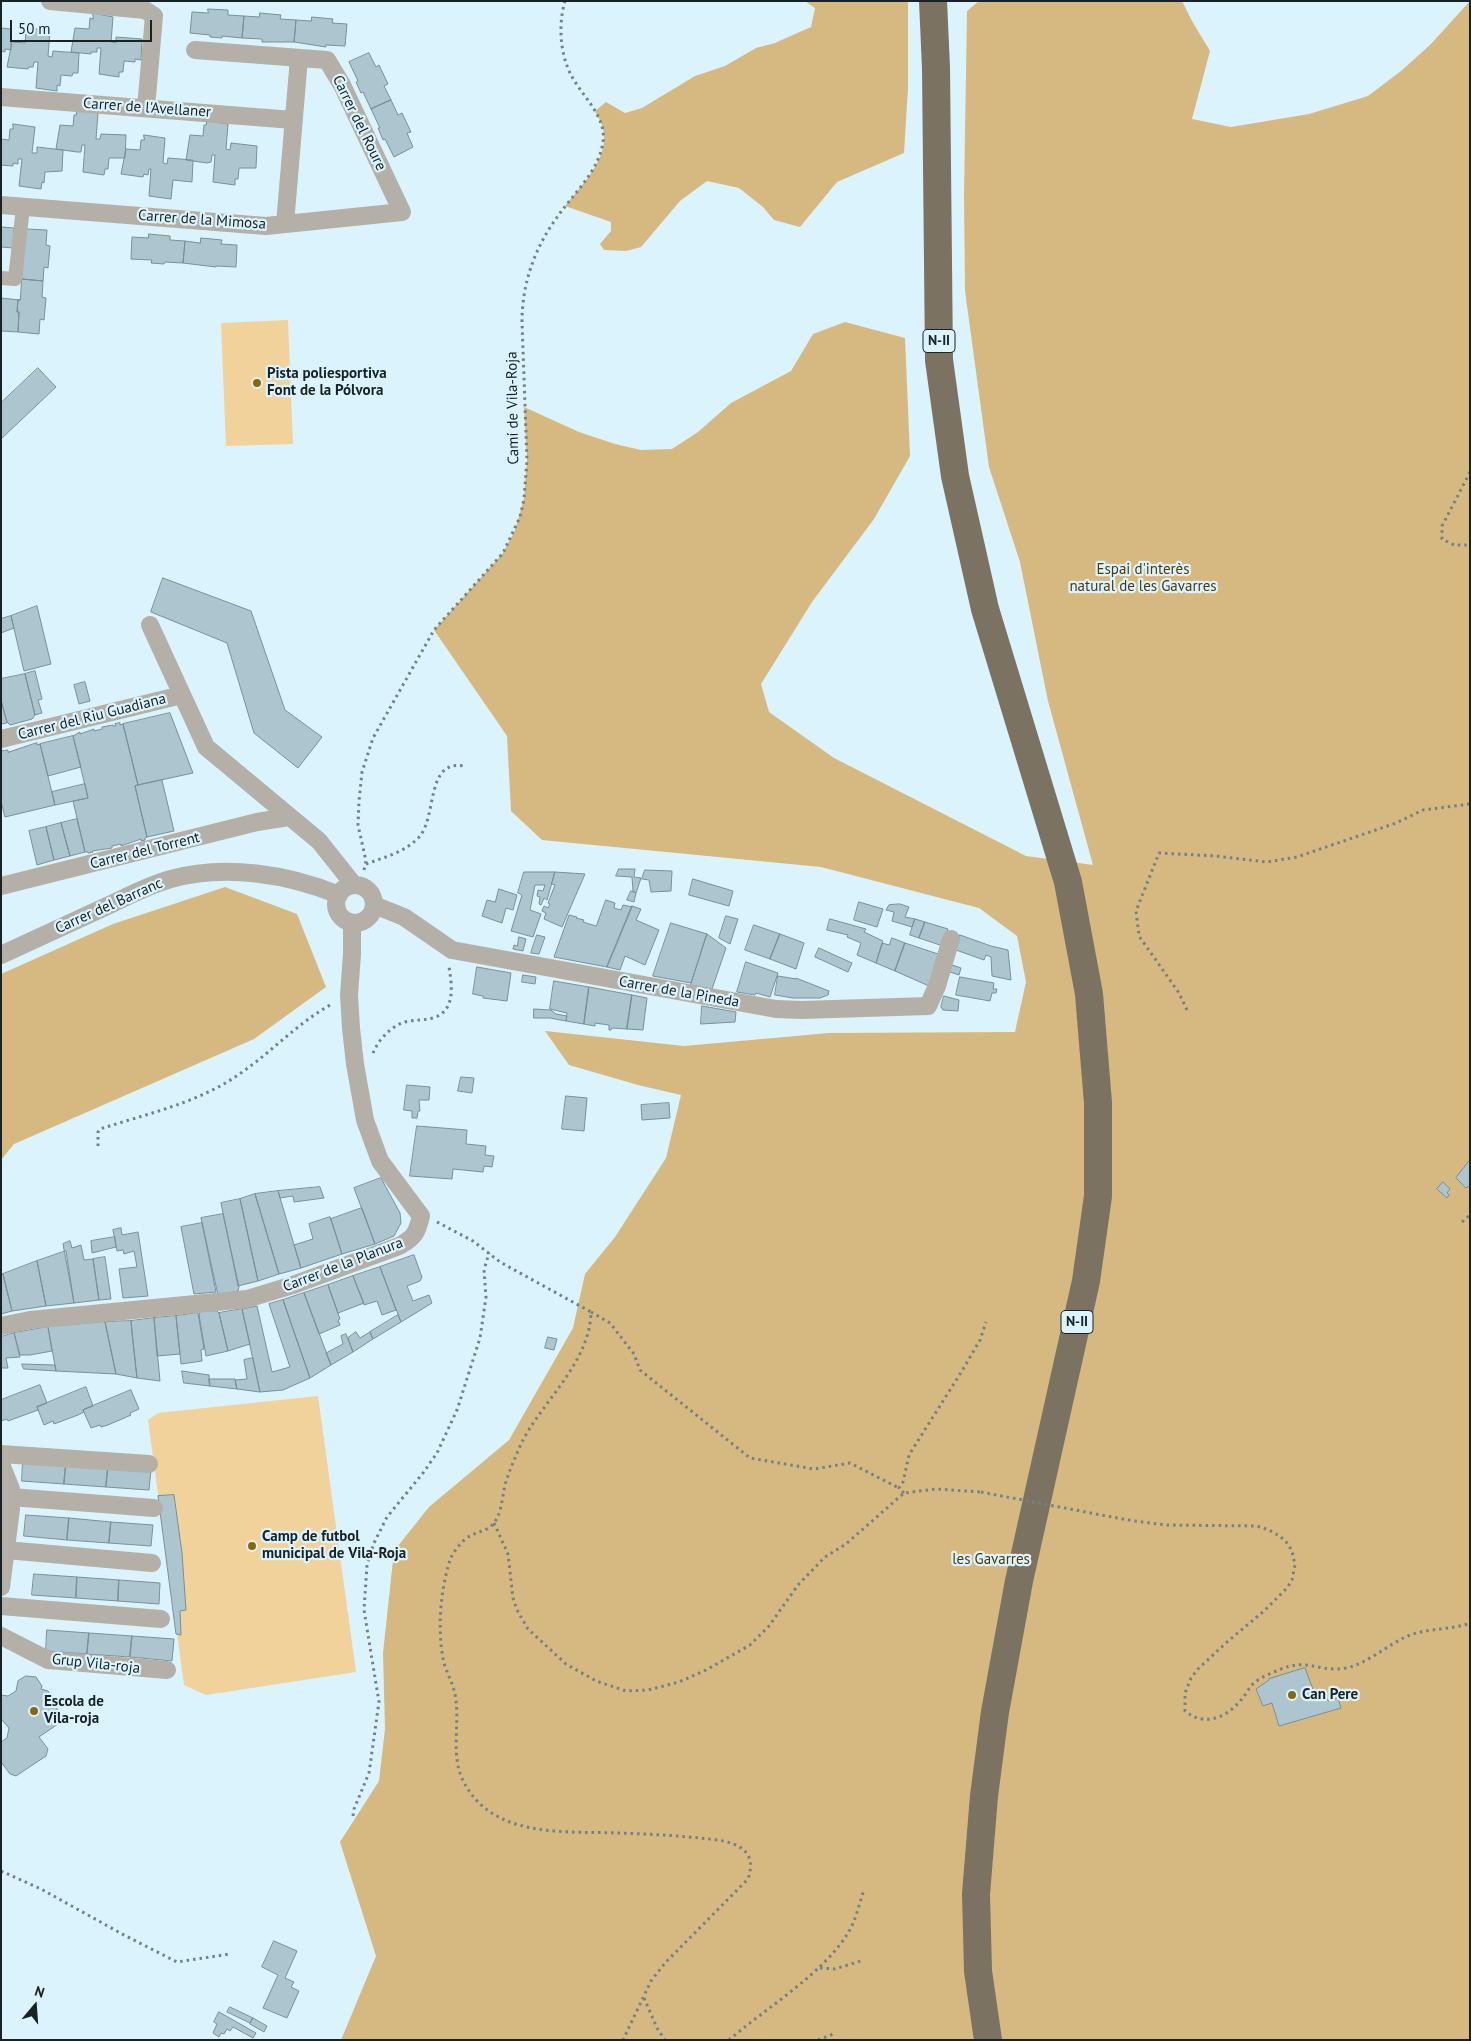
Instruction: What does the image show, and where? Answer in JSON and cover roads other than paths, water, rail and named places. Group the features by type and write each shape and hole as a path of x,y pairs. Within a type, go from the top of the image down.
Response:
{"highway":[{"name":"N-II","path":"933,1 936,68 939,360 953,467 985,609 1068,882 1089,994 1098,1103 1098,1196 1086,1282 1020,1581 995,1712 984,1796 976,1894 978,1971 988,2040"}],"street":[{"path":"50,1 145,10 154,16 146,108"},
{"name":"Carrer del Roure","path":"195,50 327,60 342,85 402,212"},
{"path":"285,224 299,58"},
{"name":"Carrer de l'Avellaner","path":"1,97 293,120"},
{"name":"Carrer de la Mimosa","path":"1,205 266,226 402,212"},
{"path":"1,278 15,279 23,207"},
{"name":"Carrer del Riu Guadiana","path":"150,625 206,746 318,841 351,889"},
{"name":"Carrer del Riu Guadiana","path":"1,739 182,695"},
{"name":"Carrer del Torrent","path":"1,886 257,822 289,817"},
{"name":"Carrer del Barranc","path":"1,955 155,884 189,874 212,872 254,874 314,885 351,889"},
{"path":"351,889 370,893 374,905 369,917 358,923 352,923 341,917 338,912 337,900 351,889"},
{"name":"Carrer de la Pineda","path":"374,905 404,917 450,949 755,1006 802,1010 928,1006 937,986 951,939"},
{"name":"Carrer de la Planura","path":"1,1326 30,1320 247,1299 293,1285 399,1246 412,1239 421,1216 391,1178 380,1161 371,1141 355,1064 349,993 352,923"},
{"path":"1,1454 149,1464"},
{"path":"1,1464 12,1489 1,1587"},
{"path":"11,1497 154,1508"},
{"path":"6,1550 152,1563"},
{"path":"1,1606 161,1619"},
{"name":"Grup Vila-roja","path":"1,1636 48,1660 167,1670"}],"place":[{"name":"Pista poliesportiva Font de la Pólvora","path":"257,383"},
{"name":"Camp de futbol municipal de Vila-Roja","path":"252,1546"},
{"name":"Can Pere","path":"1292,1695"},
{"name":"Escola de Vila-roja","path":"34,1711"}],"park label":[{"name":"Espai d'interès natural de les Gavarres","path":"1143,578"},
{"name":"les Gavarres","path":"991,1560"}]}
